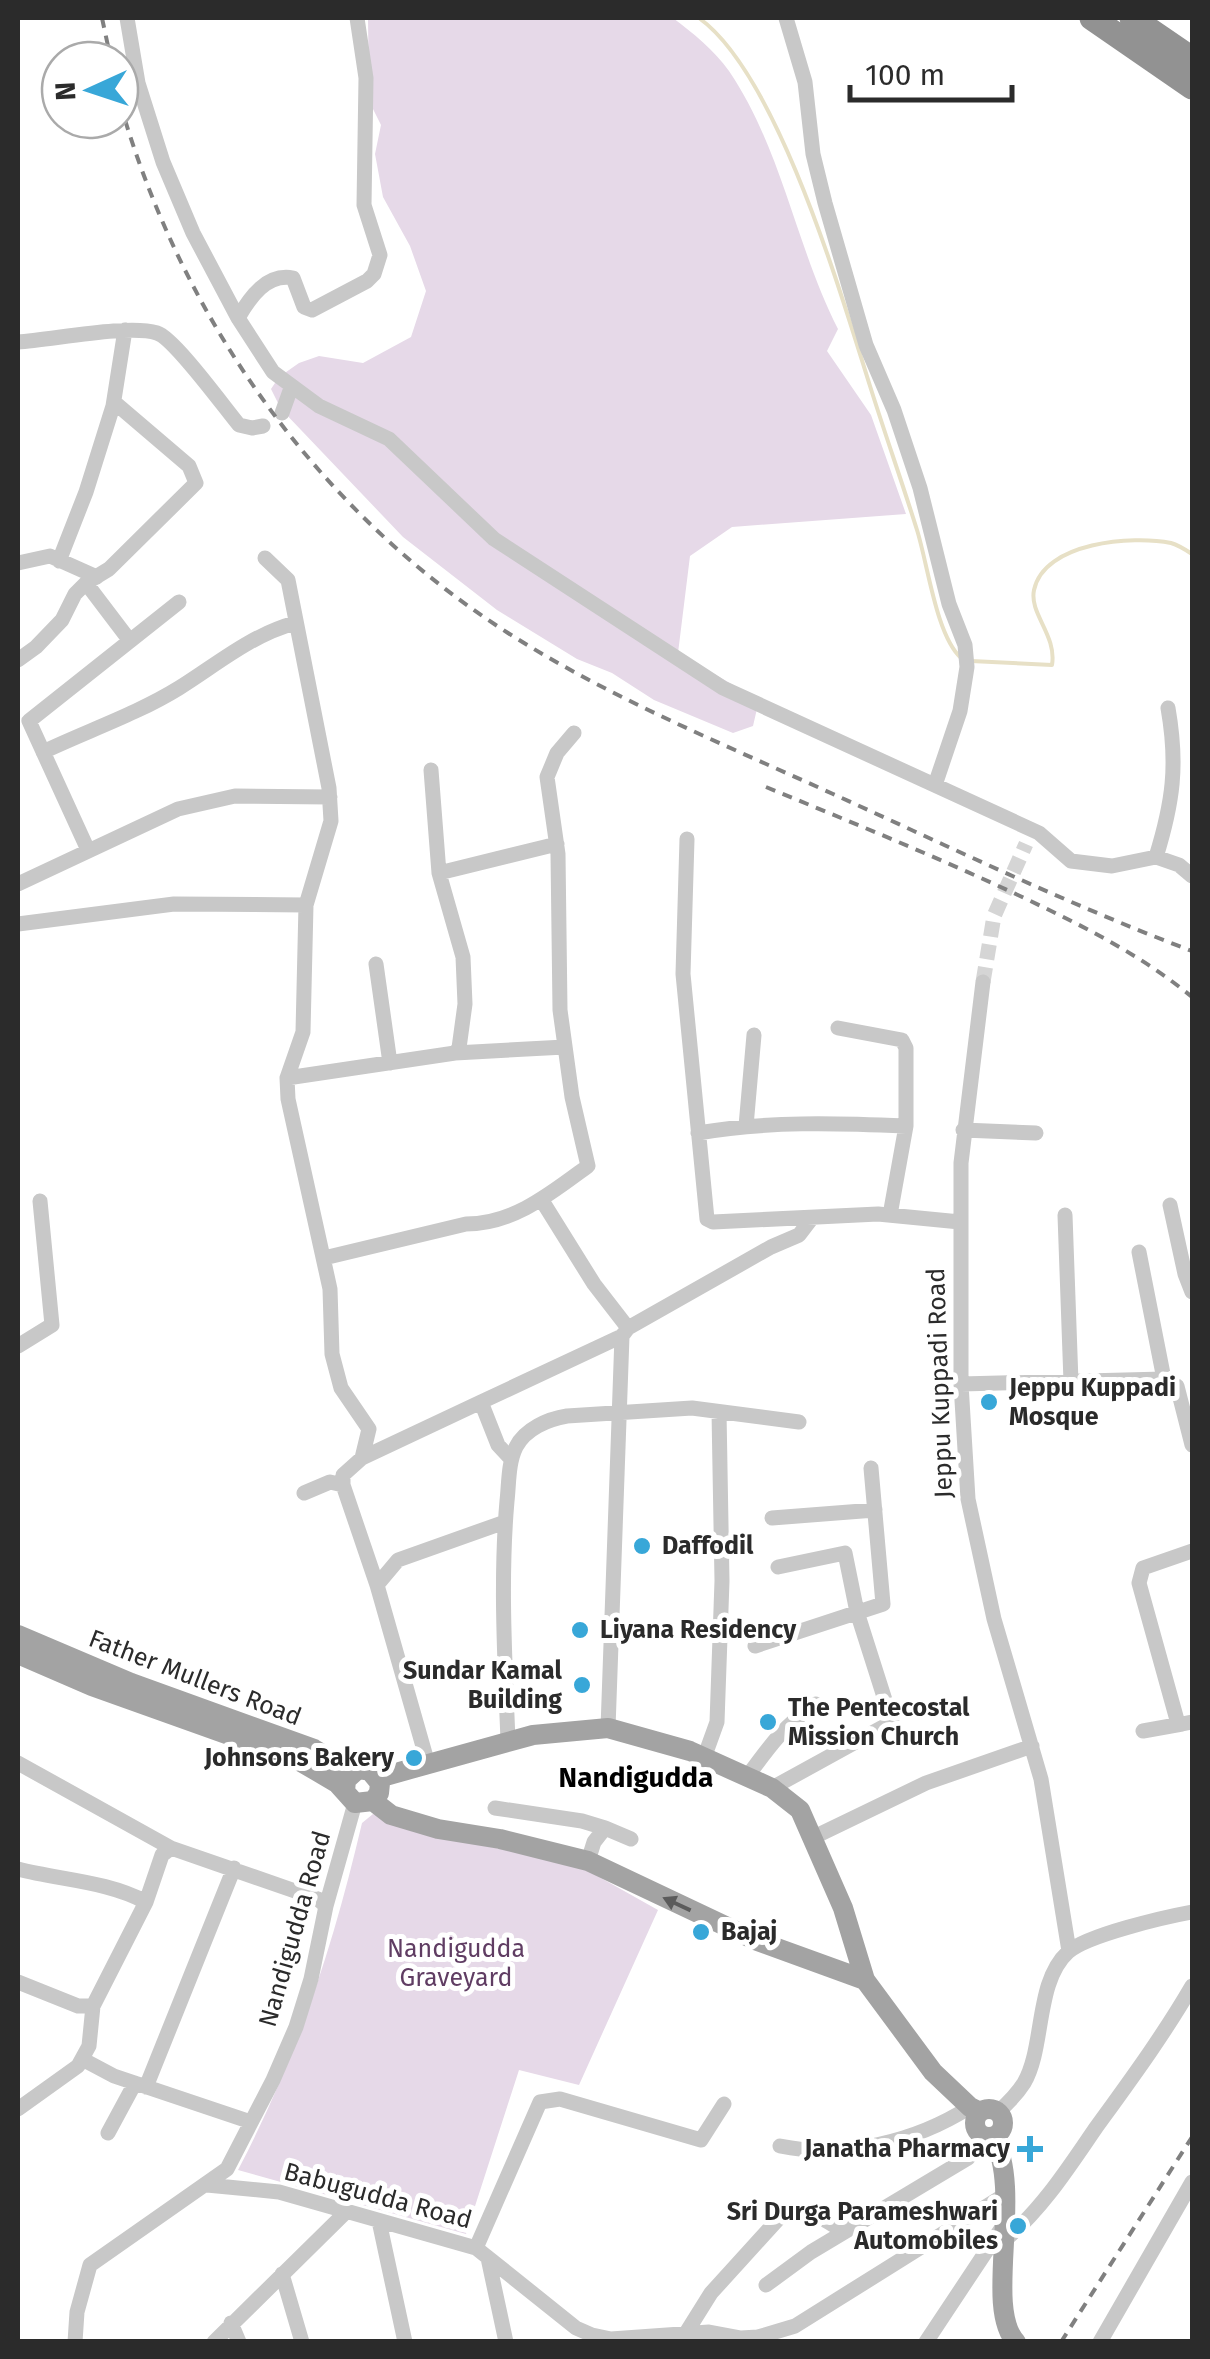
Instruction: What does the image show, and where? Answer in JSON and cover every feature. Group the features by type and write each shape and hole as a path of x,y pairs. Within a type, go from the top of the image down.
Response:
{"highway":[{"path":"1092,18 1192,87"},
{"path":"1132,18 1192,58"}],"main road":[{"name":"Father Mullers Road","path":"18,1635 131,1683 314,1749 356,1792"},
{"path":"18,1654 92,1686 296,1759 391,1815 588,1861 754,1940 865,1980"},
{"path":"356,1792 364,1769 378,1778 533,1735 608,1728 704,1758 772,1788 800,1810 843,1908 865,1980 933,2072 1002,2128 988,2136 1002,2160 1006,2194 1002,2292 1012,2340"}],"street":[{"path":"126,18 138,83 163,162 193,232 238,318 274,372 291,388 348,422 388,439 494,539 722,688 935,786 1071,861 1091,866 1131,864 1156,856 1178,864 1192,876"},
{"path":"238,318 260,288 281,276 293,278 304,307 312,310 367,281 378,265 379,242 364,205 366,78 357,18"},
{"path":"786,18 805,82 813,154 825,202 866,345 894,410 920,488 967,661 960,711 935,786"},
{"path":"59,561 114,402 124,330"},
{"path":"18,342 124,330 159,333 183,356 239,425 263,426"},
{"path":"282,414 291,388"},
{"path":"18,660 62,620 75,594 196,483 189,466 114,402"},
{"path":"19,559 50,556 92,580 130,641"},
{"path":"265,558 288,580 330,796 331,821 306,905 304,1032 287,1078 292,1130 324,1258 332,1316 332,1354 341,1388 368,1429 362,1458"},
{"path":"88,850 29,721 179,602"},
{"path":"43,752 176,690 227,655 295,623"},
{"path":"1156,856 1172,798 1175,768 1168,708"},
{"path":"324,1258 466,1224 484,1224 525,1210 588,1166 572,1097 560,1010 556,844 547,777 556,753 574,733"},
{"path":"431,770 440,872 462,957 465,1004 455,1054"},
{"path":"18,884 178,809 235,796 330,796"},
{"path":"687,839 683,974 707,1218 713,1222 890,1215 960,1222"},
{"path":"440,872 556,844"},
{"path":"18,924 174,904 306,905"},
{"path":"376,964 390,1063"},
{"name":"Jeppu Kuppadi Road","path":"983,982 964,1130 960,1222 961,1384 968,1499 994,1619 1041,1779 1069,1951"},
{"path":"838,1028 902,1040 906,1048 906,1126 890,1215"},
{"path":"746,1126 754,1035"},
{"path":"287,1078 455,1054 565,1047"},
{"path":"698,1133 814,1122 906,1126"},
{"path":"964,1130 1036,1133"},
{"path":"541,1200 625,1332 618,1413 608,1728"},
{"path":"18,1346 52,1325 40,1201"},
{"path":"1170,1205 1192,1292"},
{"path":"1065,1215 1071,1382"},
{"path":"428,1764 376,1584 342,1485 343,1475 362,1458 625,1332 771,1247 799,1235 812,1218"},
{"path":"1138,1252 1164,1379"},
{"path":"961,1384 1164,1379 1178,1386 1192,1445"},
{"path":"481,1402 498,1445 511,1458"},
{"path":"508,1741 505,1522 511,1458 517,1444 549,1418 692,1408 799,1422"},
{"path":"704,1758 718,1722 722,1581 719,1412"},
{"path":"755,1646 883,1604 871,1468"},
{"path":"304,1493 330,1482 342,1485"},
{"path":"772,1518 874,1510"},
{"path":"376,1584 398,1560 505,1522"},
{"path":"1188,1723 1177,1720 1139,1583 1143,1568 1192,1551"},
{"path":"772,1788 892,1722 857,1612 845,1553 778,1567"},
{"path":"747,1777 774,1738 816,1704"},
{"path":"1143,1731 1188,1723"},
{"path":"812,1838 926,1784 1032,1746"},
{"path":"18,1763 171,1848 234,1868 326,1906"},
{"name":"Nandigudda Road","path":"74,2342 77,2312 90,2265 227,2169 296,2027 356,1792"},
{"path":"495,1808 582,1821 631,1839"},
{"path":"588,1861 594,1842 606,1828"},
{"path":"18,2108 62,2079 82,2059 89,2046 93,2006 146,1902 162,1854 171,1848"},
{"path":"108,2133 141,2085 234,1868"},
{"path":"18,1869 128,1892 146,1902"},
{"path":"780,2146 813,2152 853,2150 983,2111 1024,2082 1047,1995 1057,1967 1069,1951 1108,1934 1192,1912"},
{"path":"18,1982 78,2006 93,2006"},
{"path":"926,2342 1006,2230 1027,2220 1079,2152 1161,2038 1192,1986"},
{"path":"82,2059 141,2085 251,2122"},
{"path":"506,2342 482,2253 540,2102 560,2099 701,2140 724,2104"},
{"path":"766,2285 811,2252 968,2158 988,2136"},
{"path":"1100,2342 1192,2182"},
{"name":"Babugudda Road","path":"207,2185 279,2192 482,2253 578,2335 611,2339 686,2333 758,2337 795,2326 1006,2194"},
{"path":"686,2333 710,2293 781,2216 791,2210 806,2212 844,2232"},
{"path":"214,2342 346,2211"},
{"path":"379,2220 406,2342"},
{"path":"282,2274 302,2342"},
{"path":"231,2324 239,2342"}],"green space":[{"path":"368,18 673,18 717,56 747,101 776,165 823,298 838,329 827,351 871,415 906,514 732,527 690,556 678,653 759,700 753,726 733,733 654,700 497,610 403,537 281,409 271,389 279,377 299,363 319,356 363,363 411,337 426,291 410,246 383,197 375,154 381,125 369,101"},
{"name":"Nandigudda Graveyard","path":"373,1814 446,1838 576,1864 658,1910 579,2085 519,2070 466,2234 238,2170 296,2043 339,1914 362,1823"}],"waterway":[{"path":"699,18 728,46 754,86 802,187 842,296 911,512 939,617 961,658"},
{"path":"971,661 1052,665 1051,644 1035,608 1034,590 1041,574 1054,561 1072,552 1135,540 1171,543 1192,554"}],"tunnel":[{"path":"983,982 994,916 1026,844"}],"railway":[{"path":"102,18 107,40"},
{"path":"132,140 180,260 220,333 266,403 318,469 376,529 439,584 547,657 627,699 1011,876 1192,951"},
{"path":"766,787 957,867 1065,918 1131,954 1192,997"},
{"path":"1061,2342 1192,2137"}],"place":[{"name":"Jeppu Kuppadi Mosque","path":"989,1402"},
{"name":"Daffodil","path":"642,1546"},
{"name":"Liyana Residency","path":"580,1630"},
{"name":"Sundar Kamal Building","path":"582,1685"},
{"name":"The Pentecostal Mission Church","path":"768,1722"},
{"name":"Johnsons Bakery","path":"414,1758"},
{"name":"Bajaj","path":"701,1932"},
{"name":"Janatha Pharmacy","path":"1030,2149"},
{"name":"Sri Durga Parameshwari Automobiles","path":"1018,2226"}],"district":[{"name":"Nandigudda","path":"636,1777"}]}
